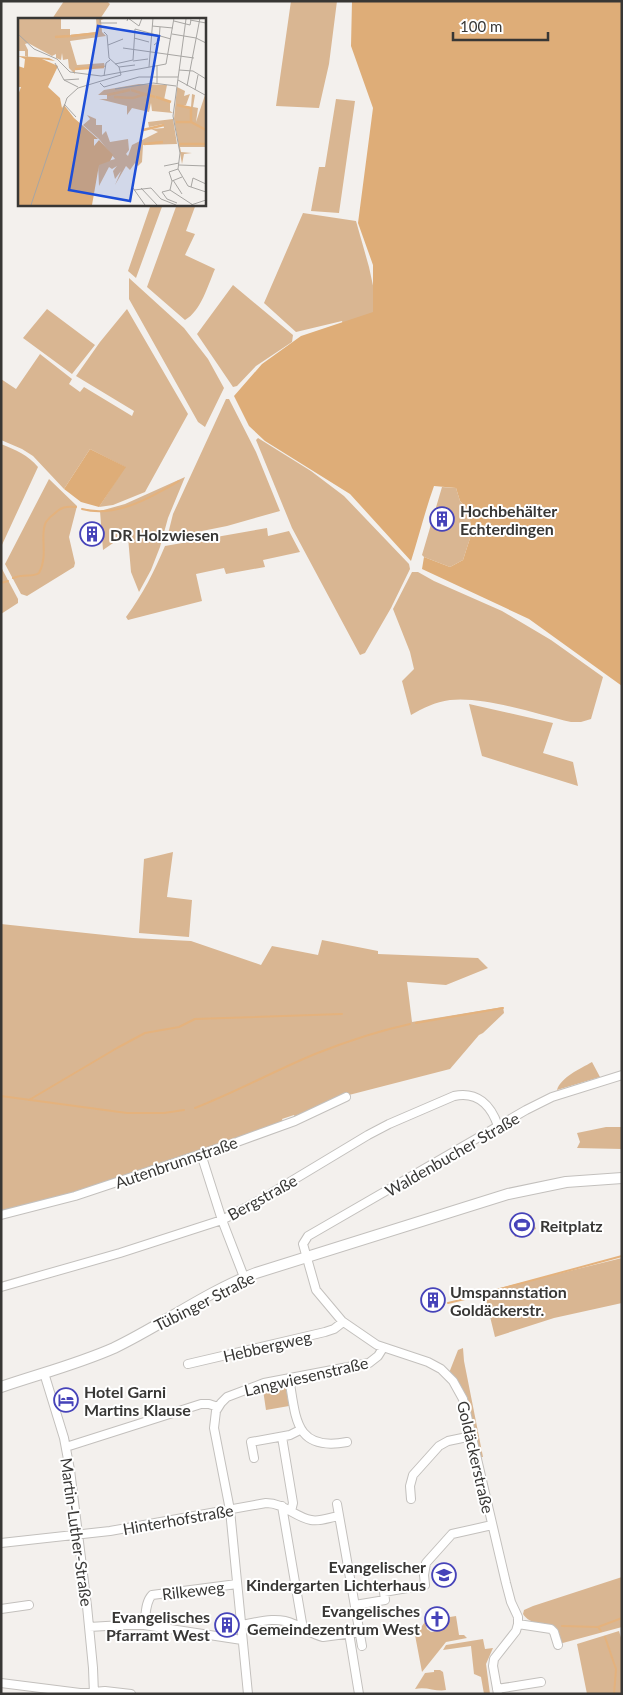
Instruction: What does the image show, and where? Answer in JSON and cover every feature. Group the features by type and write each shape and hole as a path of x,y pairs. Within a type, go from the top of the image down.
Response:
{"main road":[{"name":"Tübinger Straße","path":"1,1386 114,1348 244,1277 496,1198 534,1188 566,1182 622,1178"}],"street":[{"name":"Waldenbucher Straße","path":"306,1257 303,1244 308,1236 498,1126 552,1097 622,1075"},
{"name":"Bergstraße","path":"1,1286 120,1253 222,1220 260,1200 396,1120 454,1096 464,1094 478,1098 494,1115 498,1126"},
{"name":"Autenbrunnstraße","path":"1,1215 74,1196 201,1154 295,1121 346,1097"},
{"path":"201,1154 222,1220 244,1277"},
{"name":"Goldäckerstraße","path":"306,1257 316,1290 343,1322 383,1348 428,1362 445,1372 460,1391 464,1399 492,1525 508,1590 518,1617 518,1624"},
{"name":"Hebbergweg","path":"188,1364 326,1332 343,1322"},
{"name":"Langwiesenstraße","path":"218,1407 223,1400 232,1394 264,1383 369,1363 378,1356 383,1348"},
{"name":"Martin-Luther-Straße","path":"44,1373 66,1448 79,1535 94,1693"},
{"path":"289,1378 296,1420 303,1434 323,1444 334,1445 347,1442"},
{"path":"66,1448 201,1404 218,1407 214,1417 214,1428 230,1510 248,1694"},
{"path":"254,1458 251,1442 282,1437 300,1430"},
{"path":"411,1499 410,1486 413,1475 439,1446 448,1441 472,1436"},
{"path":"282,1437 293,1503 291,1511"},
{"name":"Hinterhofstraße","path":"1,1543 110,1531 266,1503 282,1506 310,1520 339,1516"},
{"path":"337,1504 362,1646"},
{"path":"282,1506 303,1629"},
{"path":"355,1605 385,1600 384,1592 425,1585 426,1563 452,1534 492,1525"},
{"name":"Rilkeweg","path":"144,1626 149,1597 152,1595 237,1584"},
{"path":"1,1609 29,1605"},
{"path":"240,1625 282,1620 323,1637 360,1632"},
{"path":"541,1682 497,1692 493,1666 494,1660 516,1631 518,1624 551,1629 554,1632 558,1645"},
{"path":"89,1627 144,1626 242,1640"},
{"path":"350,1633 359,1694"},
{"path":"1,1683 80,1692 94,1693 105,1690 131,1694"}],"shaded area":[{"path":"64,1 107,1 110,4 101,18 53,18"},
{"path":"291,1 337,1 329,64 319,108 276,106"},
{"path":"352,1 622,1 622,686 529,619 422,569 424,557 450,567 463,560 472,532 468,509 460,501 456,488 434,486 411,561 350,494 265,441 249,426 234,396 262,364 301,336 373,312 373,265 358,223 373,108 351,46"},
{"path":"336,99 355,101 339,213 311,211 319,167 325,167"},
{"path":"151,205 163,205 136,278 128,271"},
{"path":"177,205 196,205 186,231 195,234 185,255 215,269 200,304 191,316 185,320 147,287"},
{"path":"303,213 356,221 369,267 380,318 343,325 342,321 296,332 264,303"},
{"path":"129,278 184,328 208,359 224,388 205,427 198,422 129,299"},
{"path":"233,285 293,335 292,342 256,366 237,386 233,387 197,334"},
{"path":"47,309 95,345 72,374 23,338"},
{"path":"127,309 188,414 145,492 113,505 99,507 125,467 90,449 64,489 33,456 1,440 1,379 16,389 40,354 72,379 69,384 80,392 84,387 132,416 134,411 76,376"},
{"path":"226,399 229,399 256,452 280,511 227,526 167,538 173,514"},
{"path":"258,438 311,471 344,496 409,564 410,569 391,608 365,653 360,655 292,528 256,440"},
{"path":"1,444 26,456 38,467 1,547"},
{"path":"90,449 126,467 99,507 81,502 64,489"},
{"path":"185,477 168,518 151,570 139,592 131,572 128,537 116,541 103,550 100,511 125,504"},
{"path":"49,479 77,506 69,537 75,563 74,567 27,596 21,594 5,564"},
{"path":"442,487 456,488 460,501 468,509 472,532 463,560 450,567 422,555"},
{"path":"267,528 268,536 289,531 300,552 263,560 265,567 226,574 224,568 196,574 202,601 128,620 126,617 148,583 165,546"},
{"path":"1,567 18,599 18,603 1,614"},
{"path":"412,572 418,572 502,611 551,640 603,677 591,719 571,722 527,710 464,699 439,702 411,715 402,681 414,669 410,652 393,609"},
{"path":"469,704 553,723 543,753 573,762 578,786 482,756"},
{"path":"173,852 167,897 192,900 189,937 139,933 144,859"},
{"path":"1,924 133,938 191,941 261,965 272,946 318,955 322,940 378,951 378,954 478,958 488,968 446,985 407,982 412,1022 503,1007 504,1013 479,1035 450,1069 345,1096 296,1119 294,1115 282,1119 284,1124 63,1196 1,1212"},
{"path":"592,1062 600,1077 557,1090 562,1081 567,1077"},
{"path":"606,1127 622,1127 622,1149 577,1148 580,1142 577,1133"},
{"name":"Reitplatz","path":"531,1215 536,1229 515,1237 510,1223"},
{"path":"622,1258 622,1303 554,1318 495,1337 484,1292"},
{"path":"463,1348 483,1457 481,1457 467,1397 460,1385 449,1373 458,1350"},
{"path":"279,1384 284,1385 286,1388 289,1406 266,1410 263,1390"},
{"path":"622,1577 622,1627 559,1644 555,1627 533,1622 523,1614 524,1610 533,1606"},
{"path":"456,1616 459,1635 464,1635 467,1638 446,1642 422,1672 415,1635 425,1622 427,1629 431,1632 443,1630 450,1617"},
{"path":"619,1631 622,1641 622,1694 587,1694 577,1644"},
{"path":"483,1639 485,1649 493,1648 486,1664 490,1694 484,1694 481,1677 474,1674 471,1646 443,1650 446,1645"},
{"path":"434,1670 443,1672 446,1690 415,1689 425,1673 434,1672"}],"waterway":[{"path":"82,509 95,511 120,509 145,500 179,481"},
{"path":"13,578 39,573 44,552 43,532 46,522 61,508 76,507"},
{"path":"1,583 8,581"},
{"path":"416,1023 503,1008"},
{"path":"29,1100 145,1033 179,1027 195,1019 342,1014"},
{"path":"195,1108 326,1050 374,1033 410,1024"},
{"path":"1,1096 127,1113 164,1113 184,1110"},
{"path":"474,1296 622,1256"},
{"path":"448,1303 469,1298"},
{"path":"598,1627 622,1618"},
{"path":"562,1626 598,1627 601,1631"},
{"path":"605,1637 616,1669 614,1694"}],"place":[{"name":"Hochbehälter Echterdingen","path":"442,519"},
{"name":"DR Holzwiesen","path":"92,534"},
{"name":"Reitplatz","path":"522,1225"},
{"name":"Umspannstation Goldäckerstr.","path":"433,1300"},
{"name":"Hotel Garni Martins Klause","path":"66,1400"},
{"name":"Evangelischer Kindergarten Lichterhaus","path":"444,1575"},
{"name":"Evangelisches Gemeindezentrum West","path":"437,1619"},
{"name":"Evangelisches Pfarramt West","path":"227,1625"}]}
